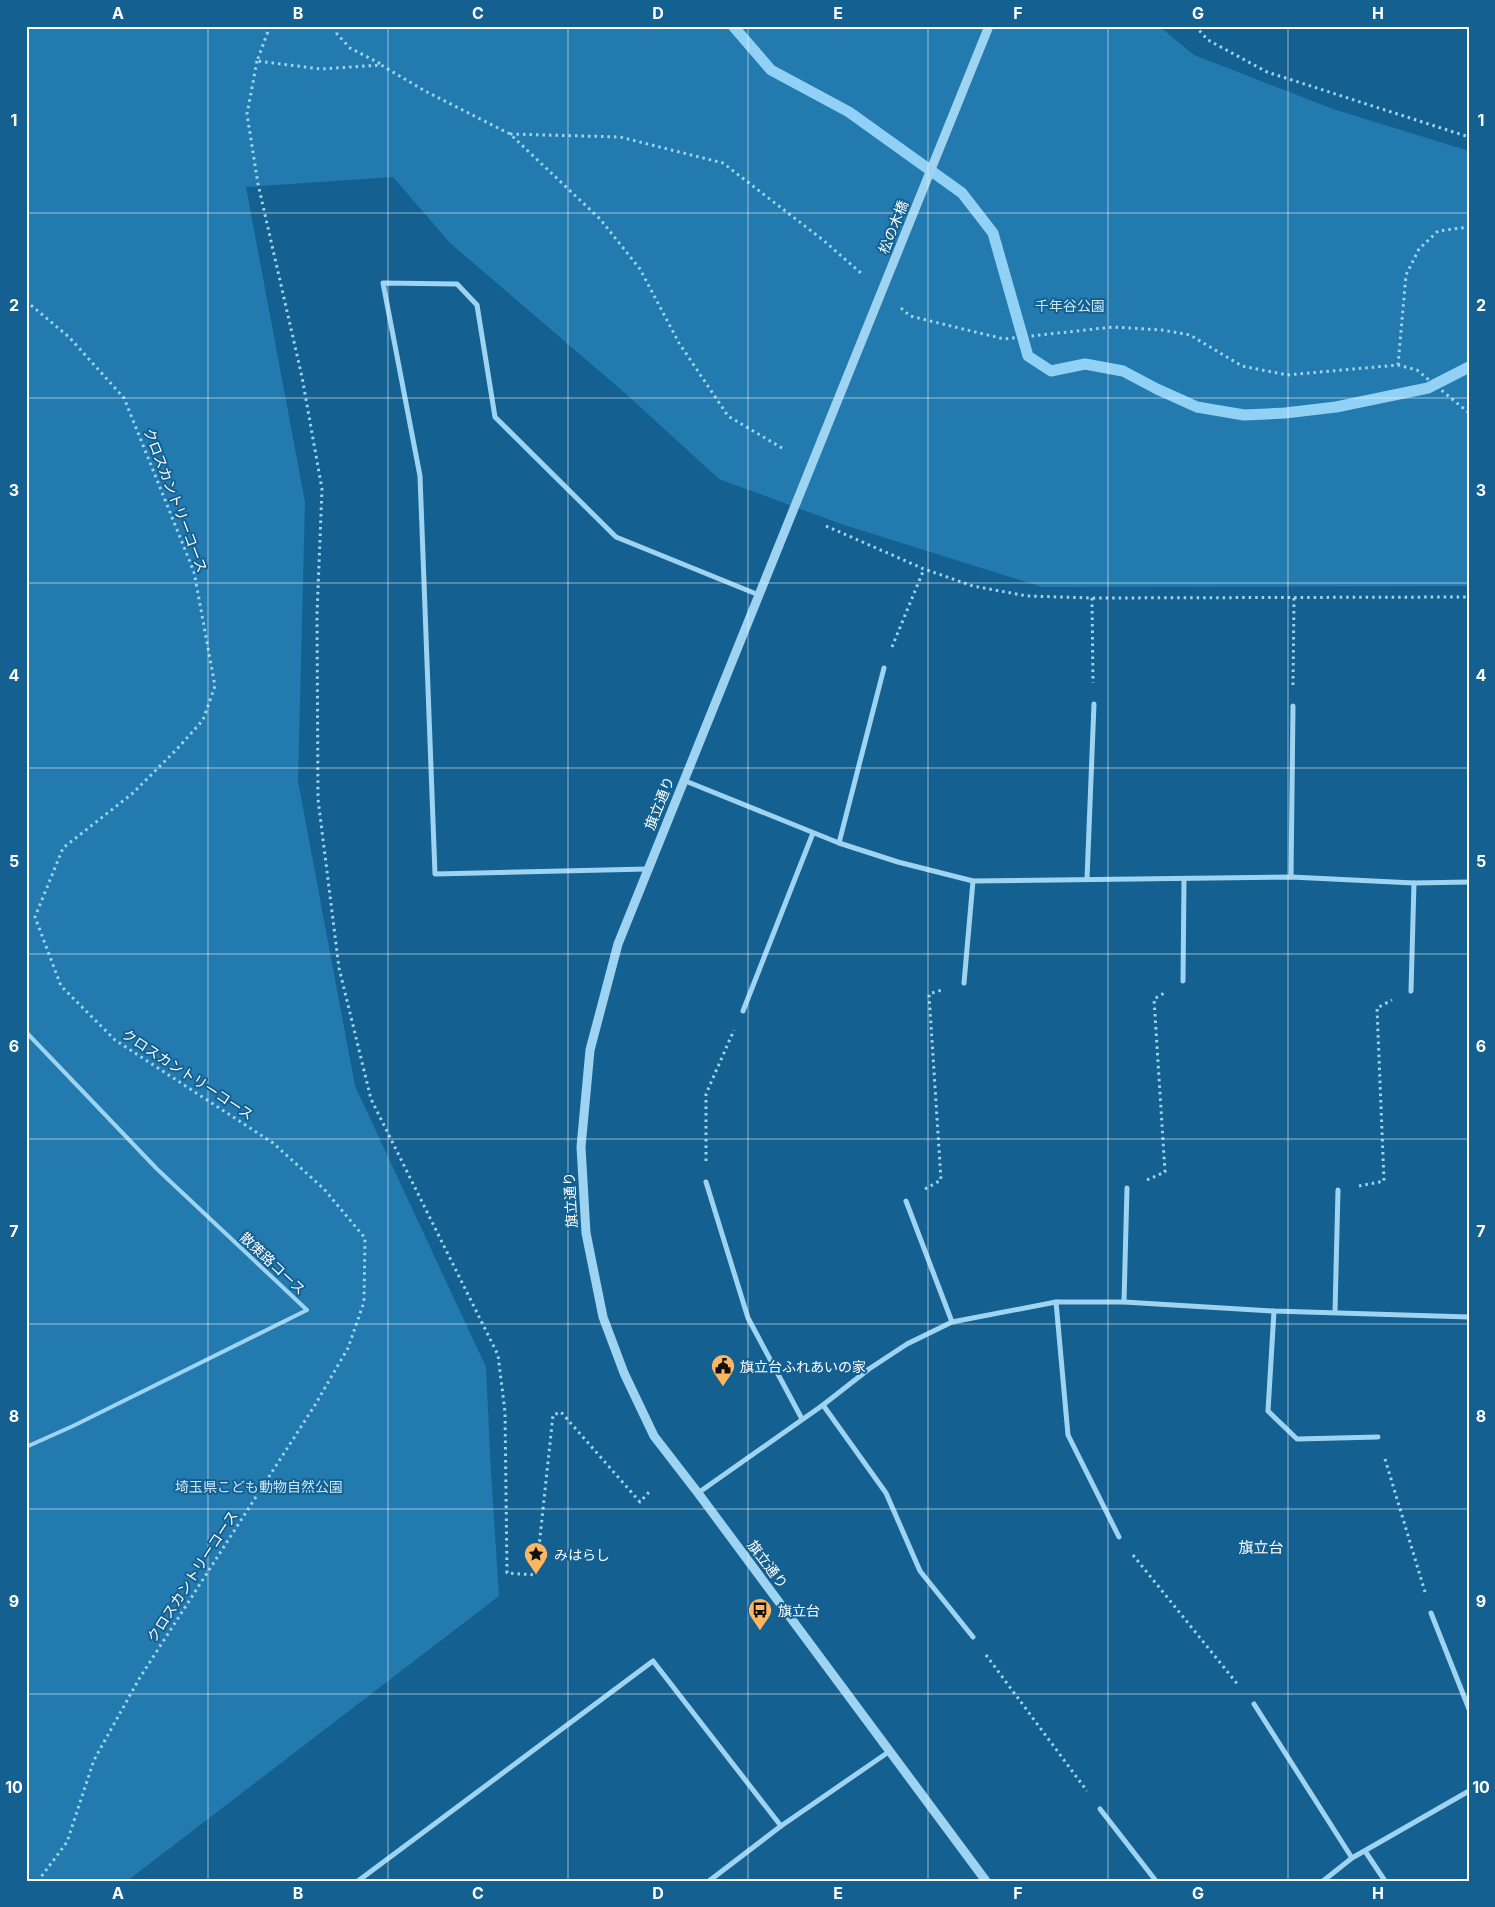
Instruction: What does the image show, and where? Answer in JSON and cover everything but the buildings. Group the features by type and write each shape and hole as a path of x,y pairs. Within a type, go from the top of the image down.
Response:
{"street":[{"name":"松の木橋","path":"822,439 989,26"},
{"path":"648,869 436,874 420,476 383,283 457,284 464,291 476,305 495,417 616,537 759,595"},
{"name":"旗立通り","path":"822,439 618,944 590,1050 582,1147 586,1233 603,1317 624,1373 654,1436 986,1881"},
{"path":"839,843 884,668"},
{"path":"1087,879 1094,704"},
{"path":"1291,877 1293,706"},
{"path":"683,780 839,843 898,862 973,881 1184,880 1291,877 1414,883 1469,882"},
{"path":"742,1011 813,833"},
{"path":"1183,981 1184,880"},
{"path":"964,983 973,881"},
{"path":"1411,991 1414,883"},
{"path":"706,1182 748,1318 802,1419"},
{"path":"1124,1302 1127,1188"},
{"path":"1335,1312 1338,1190"},
{"path":"906,1201 952,1322"},
{"path":"698,1493 822,1405 869,1369 899,1349 952,1322 1056,1302 1124,1302 1274,1311 1469,1317"},
{"path":"1056,1302 1068,1435 1119,1537"},
{"path":"1274,1311 1268,1411 1297,1439 1378,1437"},
{"path":"822,1405 886,1493 920,1571 973,1637"},
{"path":"1431,1613 1469,1709"},
{"path":"358,1881 653,1661 782,1826"},
{"path":"1254,1704 1352,1858"},
{"path":"709,1881 782,1826 890,1750"},
{"path":"1323,1881 1352,1858 1469,1791"},
{"path":"1100,1809 1156,1881"},
{"path":"1366,1851 1385,1881"}],"lane":[{"name":"散策路コース","path":"26,1032 157,1169 307,1310 73,1426 26,1447"}],"path":[{"path":"270,26 257,61 247,114 258,184 302,377 322,489 317,614 318,799 339,968 370,1099 498,1355 505,1412 507,1573 536,1575 553,1415 561,1412 640,1502 650,1492"},
{"path":"337,26 337,34 350,48 425,91 510,134 600,219 640,269 679,343 728,416 782,448"},
{"path":"1195,26 1208,40 1267,72 1469,136"},
{"path":"257,61 321,69 382,65"},
{"path":"510,134 620,137 723,163 822,240 866,278"},
{"path":"1398,365 1406,275 1419,249 1438,232 1469,228"},
{"name":"クロスカントリーコース","path":"26,301 69,337 124,398 194,572 215,686 203,720 177,749 133,793 64,848 35,917 61,986 115,1040 273,1143 324,1189 365,1238 364,1302 348,1348 315,1404 139,1679 94,1760 67,1842 38,1881"},
{"path":"895,303 910,316 1004,339 1113,327 1162,330 1190,335 1242,366 1287,375 1398,365 1417,370 1469,413"},
{"path":"826,526 924,569 973,586 1027,596 1092,598 1469,597"},
{"path":"884,668 924,569"},
{"path":"1092,598 1094,704"},
{"path":"1293,706 1294,598"},
{"path":"1127,1188 1165,1172 1154,999 1183,981"},
{"path":"906,1201 941,1180 928,994 964,983"},
{"path":"1338,1190 1384,1181 1377,1008 1411,991"},
{"path":"706,1182 706,1094 742,1011"},
{"path":"1378,1437 1431,1613"},
{"path":"1119,1537 1254,1704"},
{"path":"973,1637 1100,1809"}],"green space":[{"path":"26,26 1159,26 1194,55 1333,109 1469,151 1469,586 1042,587 841,524 719,479 626,394 450,243 393,177 246,187 305,502 298,781 355,1086 486,1367 499,1596 127,1881 26,1881"}],"waterway":[{"path":"733,26 771,70 849,112 962,193 993,233 1028,356 1051,371 1085,364 1123,371 1197,407 1244,415 1285,413 1336,407 1428,388 1469,367"}],"place":[{"name":"旗立台ふれあいの家","path":"723,1387"},
{"name":"みはらし","path":"536,1575"},
{"name":"旗立台","path":"760,1631"}],"district":[{"name":"旗立台","path":"1261,1547"}],"park label":[{"name":"千年谷公園","path":"1070,305"},
{"name":"埼玉県こども動物自然公園","path":"259,1486"}]}
